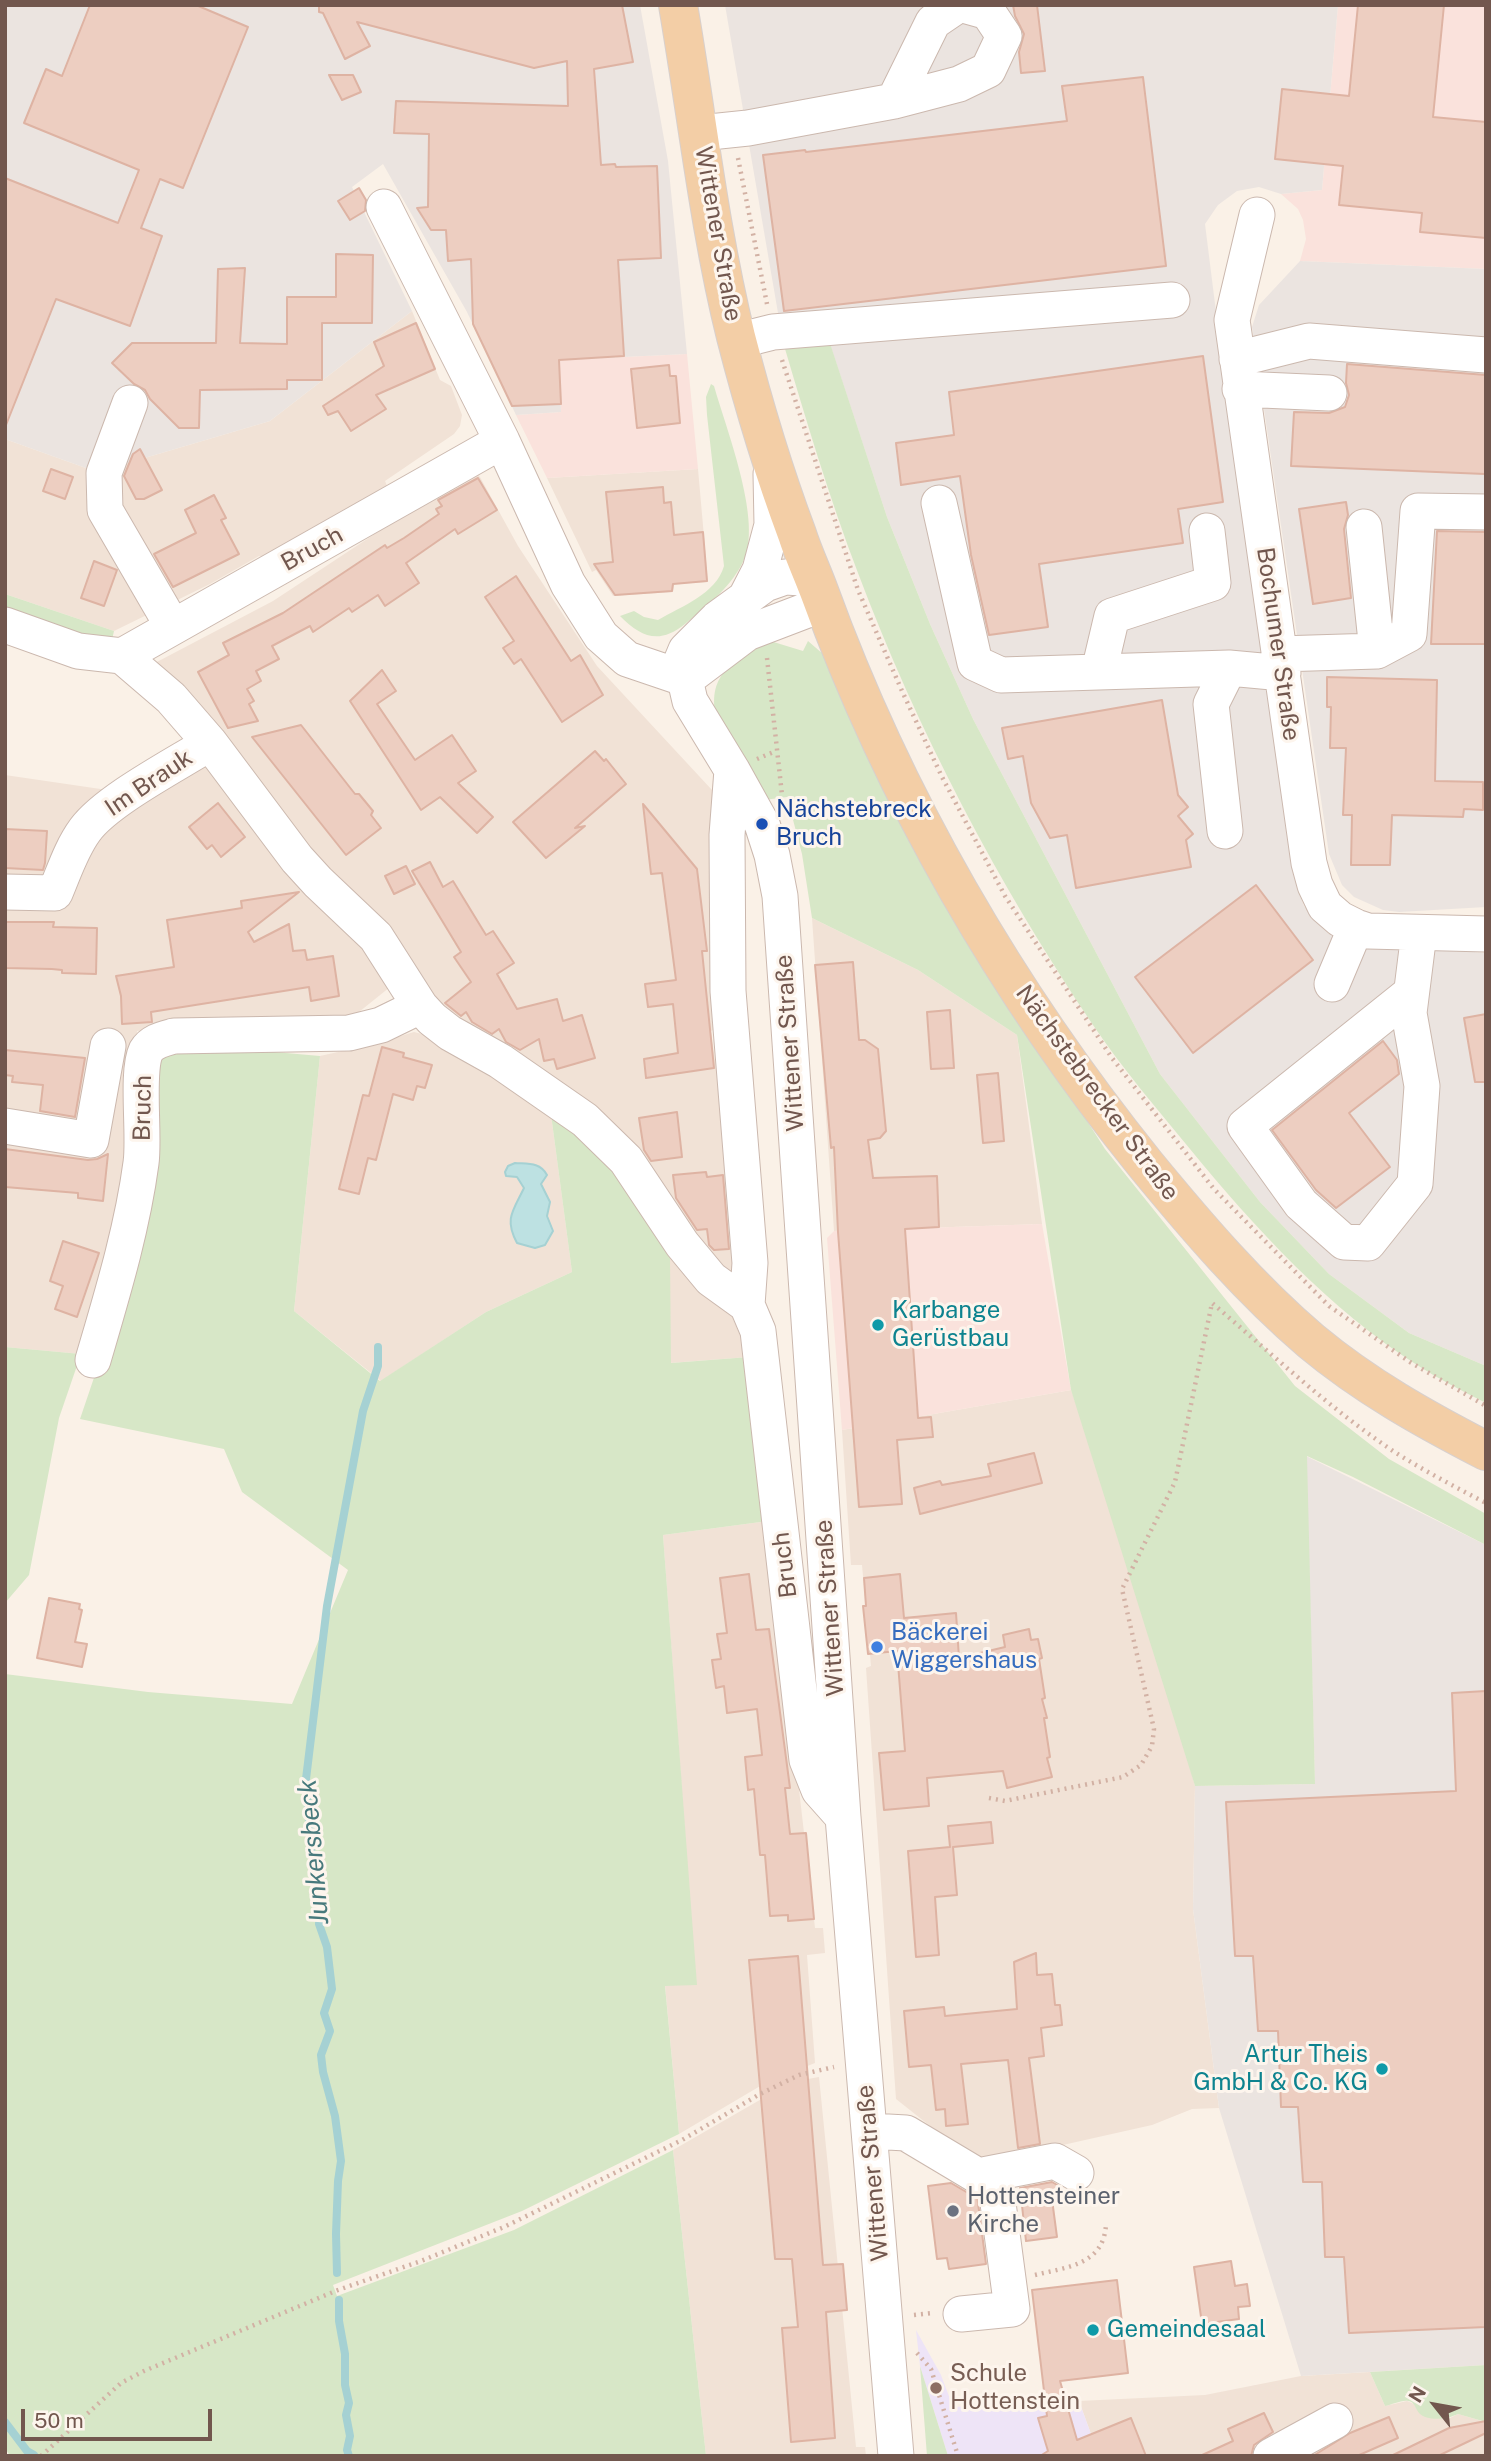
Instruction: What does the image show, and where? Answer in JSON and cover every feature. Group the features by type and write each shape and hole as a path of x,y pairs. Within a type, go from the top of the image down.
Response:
{"main road":[{"name":"Wittener Straße","path":"678,5 716,131 724,285 755,337 771,460 821,597"},
{"name":"Nächstebrecker Straße","path":"821,597 844,659 880,739 969,908 1046,1033 1122,1134 1180,1205 1273,1308 1314,1344 1371,1387 1422,1418 1486,1451"}],"street":[{"path":"716,131 894,101 959,84 988,70 1004,36 988,12 960,5 933,22 894,101"},
{"path":"384,207 502,442 568,584 601,636 626,659 686,679 747,633 821,597"},
{"name":"Bochumer Straße","path":"1257,215 1232,320 1309,863 1315,885 1325,906 1340,919 1368,931 1486,934"},
{"path":"755,337 1172,300"},
{"path":"1239,374 1309,341 1486,355"},
{"path":"1239,374 1329,393"},
{"path":"130,403 104,473 104,510 173,627"},
{"name":"Bruch","path":"122,656 502,442"},
{"name":"Wittener Straße","path":"745,599 760,570 772,525 771,460"},
{"path":"939,503 975,663 1001,675 1228,668 1377,651 1409,634 1418,511 1486,512"},
{"path":"1364,527 1377,651"},
{"path":"1099,671 1112,616 1213,583 1206,531"},
{"name":"Wittener Straße","path":"821,597 803,578 785,577 765,584 717,619 686,650 681,662 690,701 762,824 772,855 780,896 843,1818 896,2456"},
{"path":"5,625 78,651 122,656 171,698 210,743 297,859 376,936 420,1006 432,1020 500,1061 585,1120 626,1160 682,1244 711,1279 747,1305"},
{"path":"1224,831 1211,704 1228,668"},
{"name":"Im Brauk","path":"5,892 55,894 72,852 87,828 111,806 210,743"},
{"name":"Bruch","path":"732,770 727,835 728,991 750,1263 747,1305 758,1331 807,1760 819,1790 843,1818"},
{"path":"1332,984 1356,927"},
{"path":"1411,993 1245,1126 1301,1204 1344,1242 1368,1243 1415,1184 1422,1086 1409,1013 1419,933"},
{"name":"Bruch","path":"93,1360 129,1234 142,1159 142,1087 147,1049 154,1042 173,1036 349,1033 381,1025 420,1006"},
{"path":"5,1126 91,1140 108,1046"},
{"path":"870,2131 906,2133 978,2176 1055,2161 1076,2173"},
{"path":"961,2314 1012,2309 995,2173"},
{"path":"1271,2456 1335,2421"}],"path":[{"path":"716,131 755,337 902,691 942,777 1005,896 1104,1046 1214,1189 1329,1306 1410,1362 1486,1406"},
{"path":"768,651 766,660 785,808"},
{"path":"989,1798 1005,1801 1123,1777 1141,1765 1152,1746 1154,1729 1122,1589 1175,1482 1212,1303 1308,1386 1385,1445 1486,1503"},
{"path":"41,2456 121,2383 144,2371 338,2290 421,2261 504,2227 671,2146 760,2094 799,2075 863,2060"},
{"path":"1008,2282 1077,2264 1098,2252 1105,2239 1106,2224"},
{"path":"886,2318 926,2313"},
{"path":"886,2318 931,2369 958,2456"}],"shaded area":[{"path":"5,5 640,5 668,161 687,354 559,360 561,412 516,415 467,312 383,164 352,187 412,311 270,421 97,472 5,439"},
{"path":"725,5 1338,5 1322,190 1281,194 1259,187 1237,191 1218,205 1205,224 1298,891 1304,906 1315,921 1329,934 1347,942 1486,953 1486,1366 1409,1333 1329,1274 1260,1202 1160,1074 973,719 930,624 887,517 827,335 783,342"},
{"path":"1338,5 1486,5 1486,269 1300,261 1306,239 1303,220 1298,209 1281,194 1322,190"},
{"path":"1300,261 1486,269 1486,907 1399,912 1383,910 1354,897 1342,885 1329,854 1252,327 1259,305"},
{"path":"412,311 440,380 451,386 462,415 460,426 454,434 385,481 387,486 266,558 259,556 210,584 114,631 5,594 5,439 97,472 270,421"},
{"path":"687,354 698,469 547,478 516,415 561,412 559,360"},
{"path":"475,468 518,546 597,666 712,790 719,869 717,1028 711,1031 742,1260 737,1271 730,1274 463,1032 343,889 195,701 153,664 273,601"},
{"path":"698,469 708,582 674,584 673,592 613,596 596,570 592,572 547,478"},
{"path":"206,766 395,983 349,1020 137,1031 132,1151 81,1354 5,1347 5,775 121,792"},
{"path":"812,918 918,970 1017,1035 1042,1224 834,1231"},
{"path":"414,1032 434,1037 550,1107 572,1272 486,1312 381,1381 294,1311 320,1056"},
{"path":"1042,1224 1071,1390 842,1430 827,1238 834,1231"},
{"path":"670,1257 730,1312 749,1357 670,1363"},
{"path":"1071,1390 1136,1565 1195,1786 1193,1909 1219,2108 1192,2109 1152,2125 978,2164 896,2099 866,1668 871,1666 862,1565 851,1565 842,1430"},
{"path":"1306,1456 1486,1545 1486,2365 1301,2376 1219,2108 1193,1909 1195,1786 1315,1784"},
{"path":"768,1521 815,1928 823,1928 825,1953 807,1955 815,2063 767,2082 679,2134 665,1985 696,1985 663,1535"},
{"path":"819,2077 856,2447 865,2447 866,2456 706,2456 673,2150 791,2082"},
{"name":"Schule Hottenstein","path":"916,2330 941,2375 953,2407 1079,2401 1099,2456 948,2456 920,2366"},
{"path":"1370,2372 1385,2406 1407,2401 1427,2417 1448,2419 1458,2414 1486,2422 1486,2456 1099,2456 1079,2401 1205,2395 1301,2376"}],"green space":[{"path":"827,334 887,517 930,624 973,719 1160,1074 1260,1202 1329,1274 1409,1333 1486,1366 1486,1403 1417,1365 1385,1343 1295,1266 1240,1208 1140,1088 1104,1041 1058,972 962,806 881,632 847,544 783,342"},
{"path":"711,384 714,386 733,448 745,496 749,540 745,557 727,586 702,610 676,631 667,635 651,636 635,629 620,616 634,611 644,617 658,620 706,592 720,576 724,566 707,415 706,397"},
{"path":"5,594 114,631 112,640 5,626"},
{"path":"767,640 803,651 808,641 823,654 954,913 1105,1149 1295,1386 1389,1459 1486,1514 1486,1545 1307,1456 1315,1784 1195,1786 1071,1390 1017,1035 918,970 812,918 802,854 787,797 764,800 716,717 714,702 720,679 734,662"},
{"path":"195,1045 320,1056 294,1311 380,1381 486,1312 572,1272 550,1107 586,1133 678,1252 670,1257 671,1363 749,1357 768,1521 663,1535 697,1985 665,1986 679,2134 522,2211 333,2285 337,2296 514,2230 673,2150 706,2456 10,2456 5,2448 5,1674 148,1692 292,1704 348,1570 242,1492 224,1449 80,1419 100,1360 153,1058"},
{"path":"5,1347 81,1354 59,1418 29,1575 5,1603"},
{"path":"1486,2365 1486,2422 1458,2414 1444,2418 1427,2418 1408,2401 1385,2406 1370,2372"},
{"path":"920,2366 948,2456 927,2456"}],"water":[{"path":"515,1163 537,1166 547,1175 541,1184 550,1202 547,1216 553,1231 545,1245 535,1248 517,1243 511,1228 512,1215 524,1188 517,1177 506,1176 508,1166"}],"building":[{"path":"90,5 196,5 248,27 183,188 160,179 141,228 162,236 130,326 56,299 6,425 5,178 118,223 139,170 24,123 46,69 62,76"},
{"path":"319,5 622,5 633,62 594,69 601,165 657,166 661,258 618,260 624,356 559,360 561,404 512,406 473,324 471,259 448,261 446,230 431,230 417,208 428,207 429,134 394,133 396,101 568,106 567,61 534,68 357,22 370,46 345,59 323,13 319,12"},
{"path":"1013,5 1037,5 1045,71 1021,73 1019,52 1024,34"},
{"path":"1358,5 1444,5 1433,117 1486,122 1486,238 1420,232 1422,213 1339,205 1343,166 1275,159 1282,89 1349,96"},
{"path":"329,75 353,75 361,92 342,100"},
{"path":"1143,77 1166,266 784,311 763,155 1067,121 1062,86"},
{"path":"359,188 366,200 365,211 350,220 338,201"},
{"path":"336,254 373,255 372,323 322,323 322,380 287,380 287,389 200,390 199,428 179,428 150,399 145,390 134,384 112,363 132,343 216,343 218,269 245,268 240,343 287,344 287,297 336,297"},
{"path":"416,323 435,369 376,395 386,409 351,431 338,411 328,415 323,406 384,366 374,342"},
{"path":"1203,356 1223,502 1178,509 1183,543 1039,564 1048,627 989,635 971,555 960,476 901,485 896,443 954,435 949,392"},
{"path":"1347,364 1486,375 1485,474 1291,466 1294,412 1329,413 1345,407 1349,395 1346,383"},
{"path":"669,365 670,376 676,376 680,423 637,428 631,369"},
{"path":"140,449 162,490 144,499 136,499 124,476 133,454"},
{"path":"51,469 73,477 65,499 43,491"},
{"path":"478,478 497,510 458,534 455,529 406,563 419,583 385,606 378,595 352,612 349,608 313,632 310,626 272,646 279,659 256,671 261,681 247,689 254,701 249,704 258,721 228,728 198,672 229,655 223,643 283,613 385,545 387,548 404,538 439,514 436,509 442,506 438,500"},
{"path":"663,487 664,503 671,502 674,535 703,532 707,581 673,584 672,591 615,595 594,564 613,562 606,492"},
{"path":"214,495 226,518 221,520 239,554 173,587 154,554 196,533 185,510"},
{"path":"1346,502 1348,515 1344,529 1351,598 1313,604 1299,509"},
{"path":"1437,531 1486,532 1486,644 1431,644"},
{"path":"94,561 117,570 104,606 81,598"},
{"path":"516,576 571,661 580,655 603,695 562,722 521,659 514,664 503,648 514,641 485,597"},
{"path":"382,670 396,691 377,704 415,760 452,735 476,771 458,783 493,817 477,833 440,797 421,810 350,701"},
{"path":"1327,677 1437,680 1435,781 1483,782 1483,810 1464,809 1463,817 1392,815 1390,865 1351,865 1352,815 1343,815 1346,748 1330,748 1331,707 1327,707"},
{"path":"1162,700 1178,795 1188,807 1178,816 1193,834 1186,840 1191,867 1076,888 1067,835 1050,838 1031,803 1023,756 1008,759 1002,728"},
{"path":"301,725 355,794 359,794 373,811 371,815 381,828 346,855 252,737"},
{"path":"595,751 604,761 606,759 626,784 575,828 585,826 546,858 513,822"},
{"path":"218,803 245,837 221,857 212,845 207,849 189,827"},
{"path":"643,804 697,869 707,951 702,951 714,1068 646,1078 644,1059 678,1053 673,1004 648,1007 645,984 676,980 662,873 651,874"},
{"path":"5,829 47,831 43,870 5,868"},
{"path":"430,862 443,887 453,881 486,935 493,931 514,963 497,974 517,1009 557,999 563,1021 582,1015 595,1058 557,1069 554,1059 544,1061 539,1039 520,1050 506,1042 499,1029 492,1034 472,1022 466,1012 461,1016 445,1003 471,982 454,957 461,952 412,871"},
{"path":"406,866 415,884 394,894 385,876"},
{"path":"1256,885 1313,960 1193,1053 1135,977"},
{"path":"299,892 248,932 254,942 289,924 293,951 305,950 307,960 333,956 339,996 311,1001 309,987 151,1012 152,1022 122,1024 121,996 116,976 174,967 167,920 242,908 241,901"},
{"path":"5,922 54,922 53,927 97,928 96,974 5,968"},
{"path":"853,962 859,1040 865,1040 878,1049 886,1131 880,1138 868,1140 873,1178 937,1176 939,1227 905,1229 918,1418 931,1417 933,1437 897,1440 902,1504 859,1507 834,1147 831,1148 815,965"},
{"path":"950,1010 954,1068 931,1069 927,1012"},
{"path":"1486,1014 1486,1082 1475,1082 1464,1018"},
{"path":"1383,1041 1397,1060 1399,1074 1349,1113 1390,1167 1336,1208 1316,1190 1272,1130"},
{"path":"382,1047 404,1053 403,1057 432,1065 425,1088 417,1086 413,1100 393,1094 376,1160 368,1158 359,1194 339,1189 363,1095 369,1096"},
{"path":"5,1050 85,1058 75,1117 40,1111 43,1085 12,1082 13,1076 5,1075"},
{"path":"998,1073 1004,1141 983,1143 977,1075"},
{"path":"677,1112 682,1157 651,1161 644,1150 639,1118"},
{"path":"5,1149 88,1160 108,1154 103,1201 78,1198 78,1193 5,1187"},
{"path":"706,1172 707,1177 723,1175 729,1249 714,1250 709,1245 707,1229 697,1230 676,1198 673,1175"},
{"path":"63,1241 99,1253 77,1317 55,1309 63,1286 50,1281"},
{"path":"1034,1453 1042,1483 920,1514 914,1488 940,1481 942,1485 991,1476 988,1464"},
{"path":"749,1574 756,1630 769,1629 790,1788 785,1788 790,1834 806,1833 814,1919 788,1921 788,1915 770,1916 765,1855 760,1855 754,1789 748,1790 745,1757 762,1755 757,1709 727,1713 724,1686 716,1688 712,1660 721,1659 717,1634 727,1633 720,1578"},
{"path":"900,1574 904,1618 956,1613 959,1658 1005,1647 1003,1635 1029,1629 1031,1640 1038,1639 1050,1757 1047,1758 1052,1777 1007,1788 1003,1771 927,1778 929,1806 884,1810 879,1753 905,1751 897,1651 868,1654 863,1606 866,1606 864,1578"},
{"path":"49,1598 80,1604 79,1609 82,1610 75,1642 87,1644 82,1667 37,1658"},
{"name":"Artur Theis GmbH & Co. KG","path":"1486,1691 1486,2327 1349,2333 1344,2257 1325,2257 1322,2182 1303,2182 1298,2107 1281,2107 1278,2031 1258,2031 1253,1956 1235,1956 1226,1802 1456,1791 1452,1693"},
{"path":"991,1822 993,1843 953,1847 957,1895 935,1897 939,1955 916,1957 908,1851 950,1847 948,1826"},
{"path":"1036,1953 1037,1975 1052,1974 1055,2005 1060,2005 1062,2025 1041,2028 1044,2056 1029,2058 1040,2144 1018,2148 1008,2060 961,2064 968,2124 946,2126 945,2109 936,2110 931,2065 909,2067 904,2011 944,2007 945,2016 1017,2009 1014,1962"},
{"path":"798,1956 823,2265 843,2264 847,2310 826,2312 835,2438 791,2442 782,2328 798,2327 792,2259 775,2259 749,1960"},
{"path":"1052,2182 1059,2186 1059,2191 1051,2192 1057,2237 1026,2241 1020,2188"},
{"name":"Hottensteiner Kirche","path":"951,2183 977,2195 986,2264 949,2269 947,2258 937,2259 928,2186"},
{"path":"1231,2261 1235,2286 1247,2284 1250,2306 1238,2307 1239,2319 1202,2324 1194,2267"},
{"path":"1117,2280 1128,2373 1060,2381 1077,2440 1131,2418 1146,2456 1040,2456 1048,2451 1038,2418 1047,2416 1032,2290"},
{"path":"1264,2413 1273,2432 1254,2445 1251,2456 1200,2456 1233,2441 1228,2429"},
{"path":"1389,2417 1398,2438 1357,2456 1313,2456 1350,2433"},
{"path":"1486,2421 1486,2433 1438,2456 1391,2456 1449,2428"}],"waterway":[{"name":"Junkersbeck","path":"337,2273 336,2234 341,2161 335,2116 321,2055 330,2031 324,2013 332,1989 327,1947 319,1924 321,1888 311,1850 306,1779 327,1606 363,1411 378,1366 378,1347"},
{"path":"339,2300 339,2321 345,2354 345,2385 349,2403 346,2415 350,2436 347,2450 349,2456"},
{"name":"Junkersbeck","path":"5,2422 27,2451 34,2455"}],"place":[{"name":"Nächstebreck Bruch","path":"762,824"},
{"name":"Karbange Gerüstbau","path":"878,1325"},
{"name":"Bäckerei Wiggershaus","path":"877,1647"},
{"name":"Artur Theis GmbH & Co. KG","path":"1382,2069"},
{"name":"Hottensteiner Kirche","path":"953,2211"},
{"name":"Gemeindesaal","path":"1093,2330"},
{"name":"Schule Hottenstein","path":"936,2388"}]}
